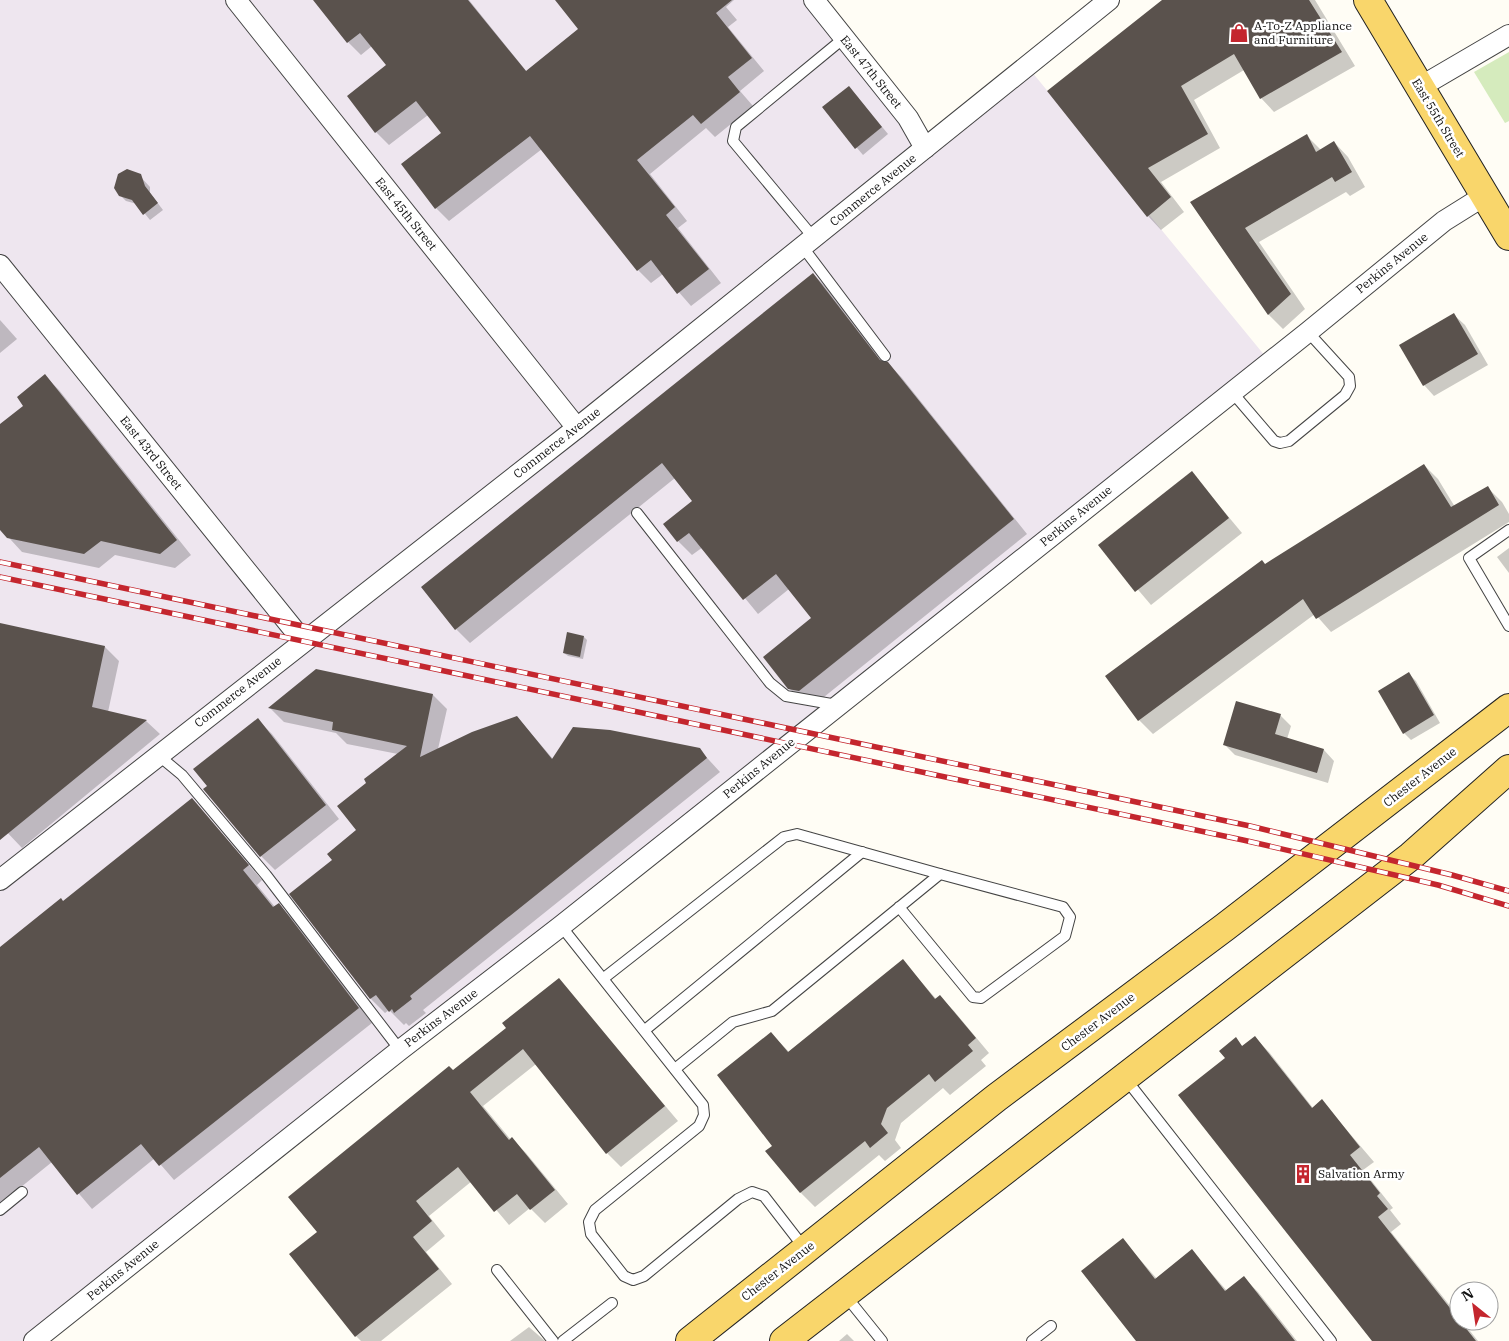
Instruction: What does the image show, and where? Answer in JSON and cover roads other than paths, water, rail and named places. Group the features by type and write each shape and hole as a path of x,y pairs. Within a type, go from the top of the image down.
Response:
{"main road":[{"name":"East 55th Street","path":"1368,0 1497,214"},
{"name":"Chester Avenue","path":"690,1341 996,1098 1217,933 1509,708"},
{"path":"784,1341 1411,856 1509,769"}],"street":[{"name":"East 45th Street","path":"236,0 577,428"},
{"name":"East 47th Street","path":"814,0 908,118 925,148"},
{"name":"Commerce Avenue","path":"0,880 577,428 1109,0"},
{"path":"1420,87 1509,35"},
{"name":"Perkins Avenue","path":"34,1341 400,1050 562,926 1308,332 1444,220 1497,214"},
{"name":"East 43rd Street","path":"0,265 303,641"}],"lane":[{"path":"844,38 736,127 733,141 808,242 886,356"},
{"path":"1232,392 1274,441 1280,443 1289,441 1345,395 1350,386 1349,377 1308,332"},
{"path":"637,513 770,683 786,696 838,705"},
{"path":"1509,530 1469,558 1509,626"},
{"path":"158,755 182,775 234,840 266,875 400,1050"},
{"path":"604,978 784,837 797,834 1063,908 1070,917 1069,928 1065,936 981,998 973,997 899,907"},
{"path":"645,1030 862,852"},
{"path":"675,1069 733,1022 772,1011 940,874"},
{"path":"562,926 703,1104 704,1115 699,1126 595,1210 589,1222 591,1234 624,1276 633,1280 644,1276 738,1199 752,1192 764,1196 806,1250"},
{"path":"1124,1077 1331,1341"},
{"path":"0,1210 22,1192"},
{"path":"497,1270 553,1341"},
{"path":"844,1294 882,1341"},
{"path":"563,1341 612,1303"},
{"path":"1032,1341 1051,1326"}],"railway":[{"path":"0,562 1250,826 1452,875 1509,891"},
{"path":"0,577 1243,840 1438,885 1509,906"}],"place":[{"name":"A-To-Z Appliance and Furniture","path":"1239,33"},
{"name":"Salvation Army","path":"1303,1174"}]}
